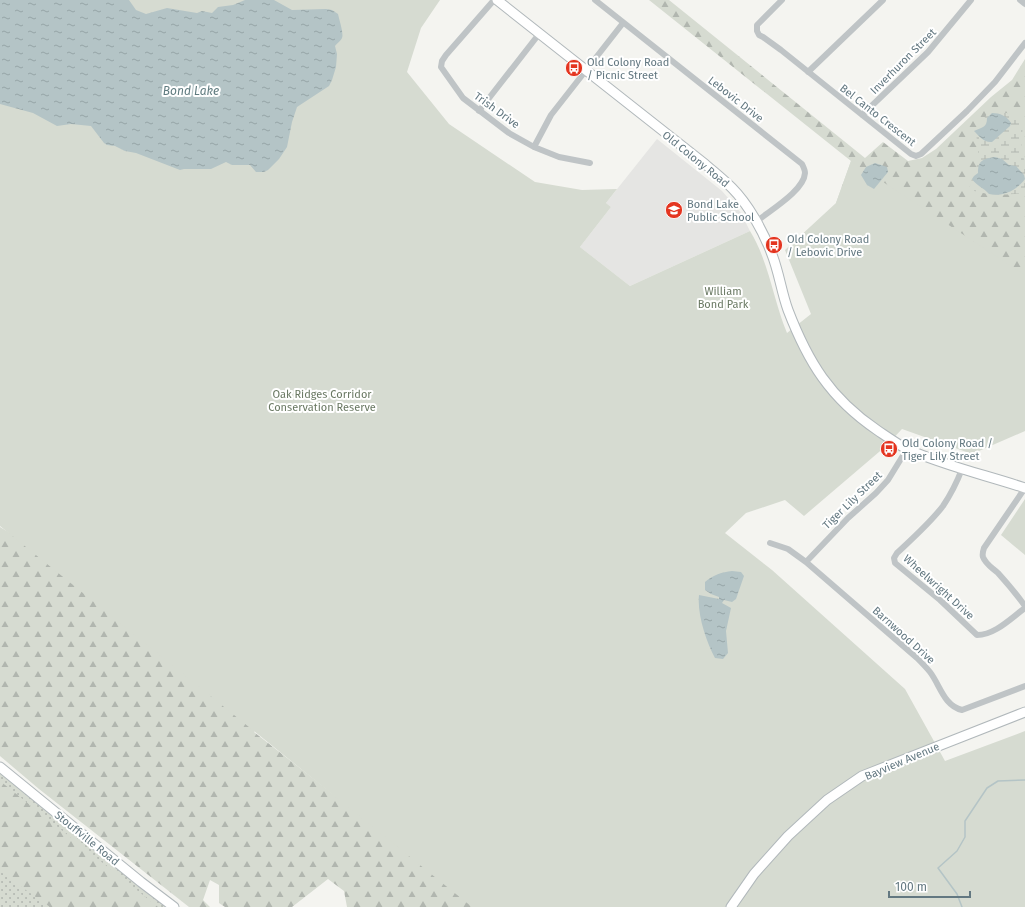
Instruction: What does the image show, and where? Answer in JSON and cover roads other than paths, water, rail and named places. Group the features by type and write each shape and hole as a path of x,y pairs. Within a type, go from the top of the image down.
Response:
{"street":[{"name":"Trish Drive","path":"494,0 442,61 441,67 464,98 509,133 534,147 559,157 590,163"},
{"name":"Old Colony Road","path":"497,0 733,188 745,203 772,252 788,309 799,336 820,376 839,399 861,419 907,449 962,469 997,478 1025,488"},
{"name":"Lebovic Drive","path":"595,0 802,164 805,173 802,182 787,199 756,222"},
{"name":"Bel Canto Crescent","path":"782,0 759,22 756,27 759,35 911,154 916,156 921,154 967,111 995,82 1025,43"},
{"path":"808,72 883,0"},
{"name":"Inverhuron Street","path":"862,115 928,52 971,0"},
{"path":"1020,0 1025,4"},
{"path":"534,147 551,115 623,23"},
{"path":"479,111 539,34"},
{"name":"Tiger Lily Street","path":"806,562 848,518 888,480 907,449"},
{"name":"Wheelwright Drive","path":"962,469 954,488 944,505 928,524 897,553 894,558 895,563 940,600 977,635 992,632 1025,607"},
{"path":"1025,488 982,553 983,558 988,565 996,570 1008,583 1025,607"},
{"name":"Barnwood Drive","path":"770,543 788,549 806,562 917,658 930,671 949,704 956,708 962,710 1025,686"},
{"name":"Bayview Avenue","path":"731,907 754,874 788,836 827,800 862,776 1025,712"},
{"name":"Stouffville Road","path":"0,767 141,882 174,907"}],"water":[{"name":"Bond Lake","path":"0,0 129,0 136,10 146,14 167,8 197,13 202,11 212,13 218,7 233,5 245,0 274,0 292,10 332,10 338,14 342,30 342,38 335,46 337,54 336,67 329,86 297,107 292,122 287,147 279,159 268,170 264,172 256,172 250,165 232,165 226,162 211,169 180,170 136,153 107,145 91,126 71,124 57,126 33,113 0,104"},
{"path":"992,113 1003,115 1011,123 1010,126 992,142 989,142 982,139 974,131 982,128 986,124 987,118"},
{"path":"995,157 1002,159 1009,165 1016,166 1024,175 1025,179 1022,183 1009,192 994,195 989,194 972,179 978,173 979,165 982,161"},
{"path":"875,163 887,167 888,172 874,189 867,185 861,175 866,167"},
{"path":"732,571 741,572 744,576 736,599 732,602 724,600 722,603 731,608 726,631 728,653 723,659 715,658 708,644 703,627 699,610 699,595 719,599 719,597 705,590 705,582 718,574"}],"waterway":[{"path":"962,907 957,894 938,868 957,851 965,837 965,821 987,788 998,781 1025,780"}],"place":[{"name":"Old Colony Road / Picnic Street","path":"574,68"},
{"name":"Bond Lake Public School","path":"674,210"},
{"name":"Old Colony Road / Lebovic Drive","path":"774,245"},
{"name":"Old Colony Road / Tiger Lily Street","path":"889,449"}],"park label":[{"name":"William Bond Park","path":"723,297"},
{"name":"Oak Ridges Corridor Conservation Reserve","path":"322,400"}]}
